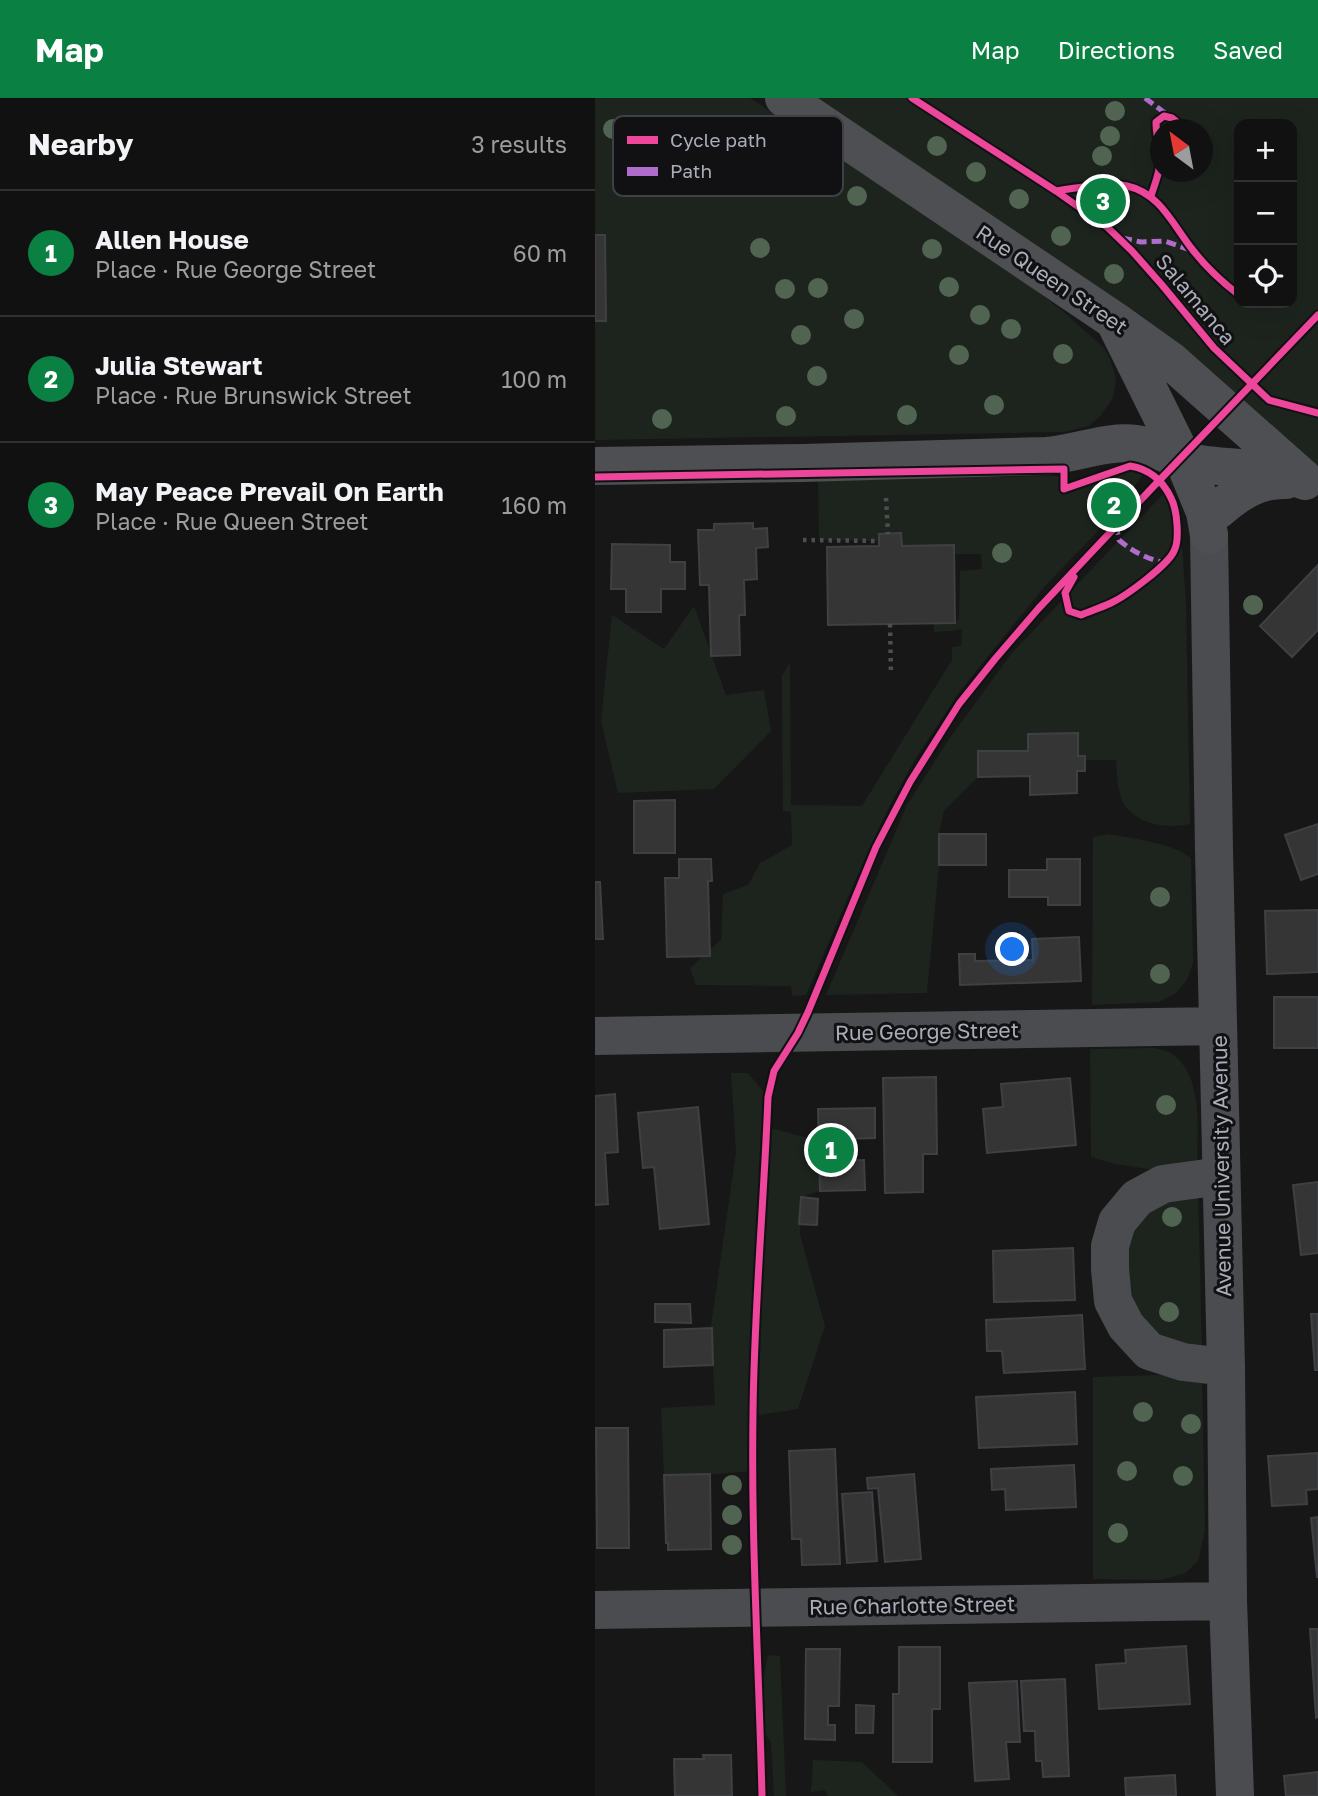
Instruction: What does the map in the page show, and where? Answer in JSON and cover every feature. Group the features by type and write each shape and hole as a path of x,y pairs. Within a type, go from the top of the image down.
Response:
{"main road":[{"name":"Rue Queen Street","path":"784,98 811,116"},
{"name":"Rue Queen Street","path":"843,138 1171,361 1312,486"},
{"path":"1115,321 1184,461 1205,512 1214,523"},
{"path":"1214,523 1233,485 1239,468 1241,447 1235,428 1222,406"},
{"path":"595,466 1045,456 1064,455 1114,444 1137,444 1157,449 1184,461 1282,473 1312,486"},
{"path":"1214,523 1234,496 1269,479 1312,486"}],"street":[{"name":"Avenue University Avenue","path":"1214,523 1210,683 1226,1367 1228,1601 1235,1796"},
{"name":"Rue George Street","path":"595,1036 1218,1026"},
{"path":"1221,1176 1163,1184 1136,1198 1117,1222 1110,1246 1109,1269 1113,1301 1126,1326 1149,1351 1183,1362 1226,1367"},
{"name":"Rue Charlotte Street","path":"595,1609 1228,1601"}],"path":[{"path":"887,498 888,534"},
{"path":"803,540 879,541"},
{"path":"890,624 891,675"}],"shaded area":[{"path":"595,98 750,98 777,116 613,116 613,196 843,196 843,160 1016,275 1064,312 1104,348 1116,378 1113,398 1089,426 1064,432 595,440 595,321 606,320 605,235 595,235"},
{"path":"782,98 1318,98 1318,491 843,143 843,116 807,116"},
{"path":"1130,466 1145,471 1126,498 1045,586 960,691 914,761 862,865 806,995 792,996 791,986 696,985 690,968 721,940 723,894 748,885 760,863 792,845 791,812 783,811 782,676 790,663 791,805 862,806 952,660 952,647 961,646 962,629 934,632 934,623 955,623 959,619 960,571 982,569 981,554 954,554 954,545 902,546 901,533 879,534 879,541 819,540 818,479 1064,476 1065,489"},
{"path":"1167,490 1175,507 1176,548 1182,546 1186,603 1190,824 1154,824 1137,817 1124,804 1120,794 1116,760 1085,760 1085,756 1078,756 1077,733 1028,734 1028,751 978,751 978,777 944,811 939,833 939,865 927,993 826,995 907,805 949,739 1012,653"},
{"path":"694,606 726,695 764,690 771,731 714,789 618,793 601,721 612,615 664,649"},
{"path":"1108,834 1173,848 1191,858 1193,963 1187,980 1175,994 1159,1002 1092,1005 1093,837"},
{"path":"1154,1048 1169,1052 1181,1061 1189,1074 1197,1105 1197,1169 1167,1172 1091,1157 1090,1049"},
{"path":"731,1073 748,1073 768,1097 767,1127 819,1141 820,1191 801,1197 800,1234 825,1326 798,1409 753,1416 753,1471 664,1475 661,1408 715,1405 711,1326 736,1152"},
{"path":"1198,1185 1202,1351 1141,1333 1119,1259 1141,1206"},
{"path":"1193,1374 1202,1379 1205,1531 1198,1561 1185,1573 1162,1580 1093,1579 1093,1377"},
{"path":"768,1655 780,1656 786,1796 774,1796 771,1742 755,1720"},
{"path":"813,1760 862,1762 898,1796 828,1796 825,1790 811,1792"}],"building":[{"path":"595,235 605,235 606,321 595,321"},
{"path":"753,523 753,529 767,528 768,547 756,548 757,579 744,580 745,615 739,615 740,655 711,656 709,585 700,585 698,530 714,530 714,524"},
{"path":"901,533 902,546 954,545 955,623 828,625 827,547 879,546 879,534"},
{"path":"612,544 670,545 670,562 685,562 685,589 661,589 661,612 626,612 626,589 611,589"},
{"path":"1318,565 1318,630 1292,657 1260,626"},
{"path":"1078,733 1078,756 1085,756 1085,771 1077,771 1077,793 1030,795 1030,776 978,777 978,751 1028,751 1028,734"},
{"path":"675,800 675,853 634,853 634,801"},
{"path":"1318,824 1318,874 1301,880 1285,835"},
{"path":"939,834 986,834 986,865 939,865"},
{"path":"679,859 711,859 712,881 708,881 710,956 667,957 665,878 679,878"},
{"path":"1047,859 1080,859 1080,905 1048,905 1048,897 1009,897 1009,870 1047,870"},
{"path":"595,882 600,882 603,939 595,939"},
{"path":"1318,910 1318,972 1267,974 1265,911"},
{"path":"1079,937 1081,981 960,985 959,954 975,954 975,961 1033,960 1032,939"},
{"path":"1274,997 1318,997 1318,1048 1274,1048"},
{"path":"936,1077 937,1154 923,1154 923,1192 885,1193 883,1078"},
{"path":"1070,1078 1076,1145 987,1153 983,1109 1003,1107 1001,1084"},
{"path":"615,1094 618,1152 605,1153 608,1204 595,1205 595,1096"},
{"path":"698,1107 709,1224 660,1229 654,1167 643,1168 638,1113"},
{"path":"875,1108 875,1138 843,1139 844,1161 864,1160 865,1190 820,1191 818,1109"},
{"path":"1318,1182 1318,1253 1301,1255 1293,1185"},
{"path":"801,1197 818,1199 817,1225 799,1224"},
{"path":"1073,1248 1075,1300 994,1302 993,1251"},
{"path":"655,1304 690,1304 691,1323 655,1322"},
{"path":"1311,1314 1318,1314 1318,1370 1315,1370"},
{"path":"1082,1315 1085,1369 1004,1373 1002,1351 987,1351 986,1320"},
{"path":"712,1328 713,1365 664,1367 664,1330"},
{"path":"1075,1392 1077,1444 979,1448 976,1397"},
{"path":"596,1428 628,1428 629,1548 597,1548"},
{"path":"835,1449 840,1564 802,1565 801,1539 792,1539 789,1451"},
{"path":"1318,1453 1318,1489 1306,1490 1307,1504 1272,1506 1268,1456"},
{"path":"1074,1465 1076,1507 1006,1510 1005,1489 992,1490 991,1469"},
{"path":"710,1474 711,1549 668,1550 664,1475"},
{"path":"914,1474 921,1559 885,1562 878,1488 868,1489 867,1478"},
{"path":"872,1492 877,1561 847,1563 842,1494"},
{"path":"1318,1517 1318,1577 1317,1577 1311,1518"},
{"path":"1310,1629 1318,1629 1316,1718"},
{"path":"1186,1646 1190,1704 1099,1709 1096,1665 1126,1663 1125,1650"},
{"path":"899,1647 940,1647 940,1709 932,1709 932,1762 893,1762 893,1694 899,1694"},
{"path":"806,1649 840,1649 839,1706 828,1706 828,1725 835,1725 835,1740 805,1739"},
{"path":"1065,1679 1069,1776 1043,1777 1042,1761 1036,1761 1035,1731 1024,1731 1021,1681"},
{"path":"1017,1681 1020,1742 1006,1742 1009,1779 975,1781 969,1683"},
{"path":"856,1705 874,1706 873,1733 856,1733"},
{"path":"703,1755 731,1755 732,1796 675,1796 674,1759 704,1759"},
{"path":"1318,1772 1318,1796 1286,1796 1284,1776"},
{"path":"1175,1775 1176,1796 1126,1796 1125,1778"}],"marked path":[{"path":"1145,98 1169,116"},
{"path":"1122,238 1141,242 1165,241 1190,250"},
{"path":"1116,525 1119,540 1124,544 1148,558 1167,563"}],"cycle path":[{"name":"Salamanca","path":"912,98 1107,227 1132,251 1214,348 1269,400 1318,413"},
{"path":"1160,119 1164,116 1173,119"},
{"path":"1151,196 1155,182"},
{"path":"1056,191 1111,185 1127,186 1148,195 1165,211 1202,262 1234,291"},
{"path":"762,1796 754,1558 753,1414 768,1097 774,1071 808,1012 876,847 910,782 959,704 1038,609 1318,315"},
{"path":"595,477 1064,469 1064,489 1130,466 1143,470 1160,481 1173,503 1177,524 1176,546 1170,557 1126,594 1081,615 1069,611 1065,593 1074,577"}],"place":[{"name":"May Peace Prevail On Earth","path":"1103,201"},
{"name":"Julia Stewart","path":"1114,505"},
{"name":"Allen House","path":"831,1150"}]}
